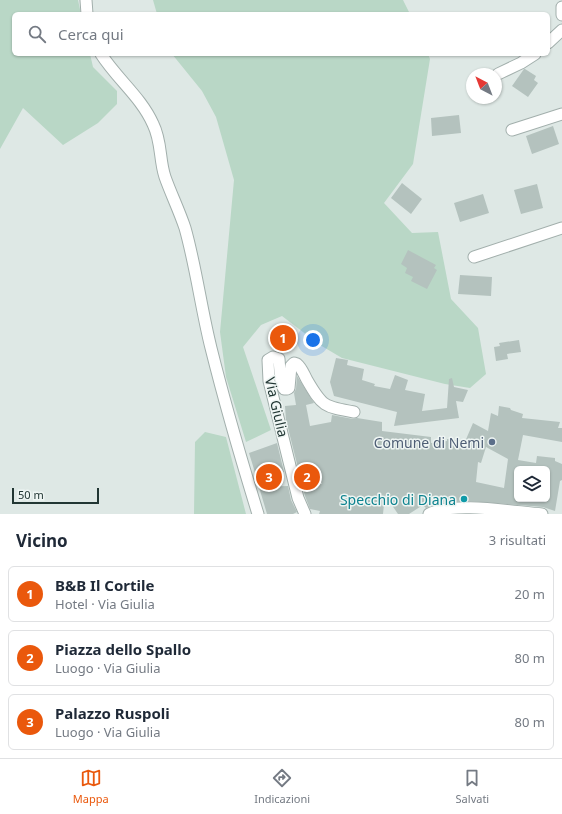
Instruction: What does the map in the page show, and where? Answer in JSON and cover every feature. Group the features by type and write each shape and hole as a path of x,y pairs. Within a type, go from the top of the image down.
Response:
{"street":[{"path":"86,0 87,12"},
{"path":"562,8 562,15"},
{"path":"550,42 562,30"},
{"path":"102,56 113,71 137,97 153,123 160,141 165,177 184,226 230,425 258,514"},
{"path":"502,72 532,56"},
{"path":"512,130 562,114"},
{"path":"474,256 562,228"},
{"name":"Via Giulia","path":"304,514 298,498 269,381 268,360 273,357 279,359 281,384 284,389 289,388 291,366 294,363 297,364 317,396 324,404 331,408 354,412"},
{"path":"429,514 447,509 467,507 542,514"}],"green space":[{"path":"0,0 78,0 81,12 12,12 12,56 90,56 93,67 117,91 117,104 98,123 63,145 23,108 0,149"},
{"path":"153,0 403,0 409,12 156,12"},
{"path":"174,56 429,56 430,59 413,164 384,203 412,233 438,232 451,299 478,328 486,374 470,388 445,384 342,358 320,345 282,316 261,325 243,347 271,430 246,442 226,377 220,332 234,180 216,117 202,91"},
{"path":"205,432 226,437 246,514 194,514 195,442"}],"building":[{"path":"524,69 536,76 534,80 538,83 528,97 512,86"},
{"path":"459,115 461,133 432,136 431,118"},
{"path":"553,126 559,144 532,154 526,136"},
{"path":"402,183 422,199 411,214 391,198"},
{"path":"537,184 543,208 521,214 514,190"},
{"path":"483,194 489,213 460,222 454,203"},
{"path":"408,250 436,265 434,268 437,270 427,289 411,281 413,277 405,273 407,268 401,264"},
{"path":"460,275 492,277 491,296 458,294"},
{"path":"289,330 293,340 278,346 274,336"},
{"path":"519,340 521,352 507,354 508,359 496,361 494,347 500,346 499,343"},
{"path":"336,358 348,360 347,365 364,369 362,380 375,384 374,386 390,389 395,375 408,380 405,390 425,394 422,411 447,408 449,379 452,378 454,387 468,390 463,402 456,401 459,418 394,426 397,412 334,396 330,382"},
{"path":"297,376 314,403 306,405 310,426 331,422 332,415 353,419 357,418 382,422 382,431 431,437 431,443 447,441 447,439 463,441 464,444 473,423 488,431 491,413 498,416 499,406 510,408 511,410 523,414 522,418 560,422 558,428 562,428 562,442 523,435 518,460 536,463 537,456 555,458 555,461 562,464 562,480 560,481 555,511 543,507 468,501 439,503 426,508 423,505 409,514 398,514 385,495 383,514 319,514 320,511 310,509 302,485 322,484 315,464 298,468 286,420 285,406 296,405 294,393 296,389","holes":["486,447 508,459 504,488 476,482 478,462 481,463"]},
{"path":"277,443 284,472 257,479 249,453"},
{"path":"288,486 291,500 297,512 293,514 267,514 259,487"}],"place":[{"name":"B&B Il Cortile","path":"283,338"},
{"name":"Comune di Nemi","path":"492,442"},
{"name":"Palazzo Ruspoli","path":"269,477"},
{"name":"Piazza dello Spallo","path":"307,477"},
{"name":"Specchio di Diana","path":"464,499"}]}
